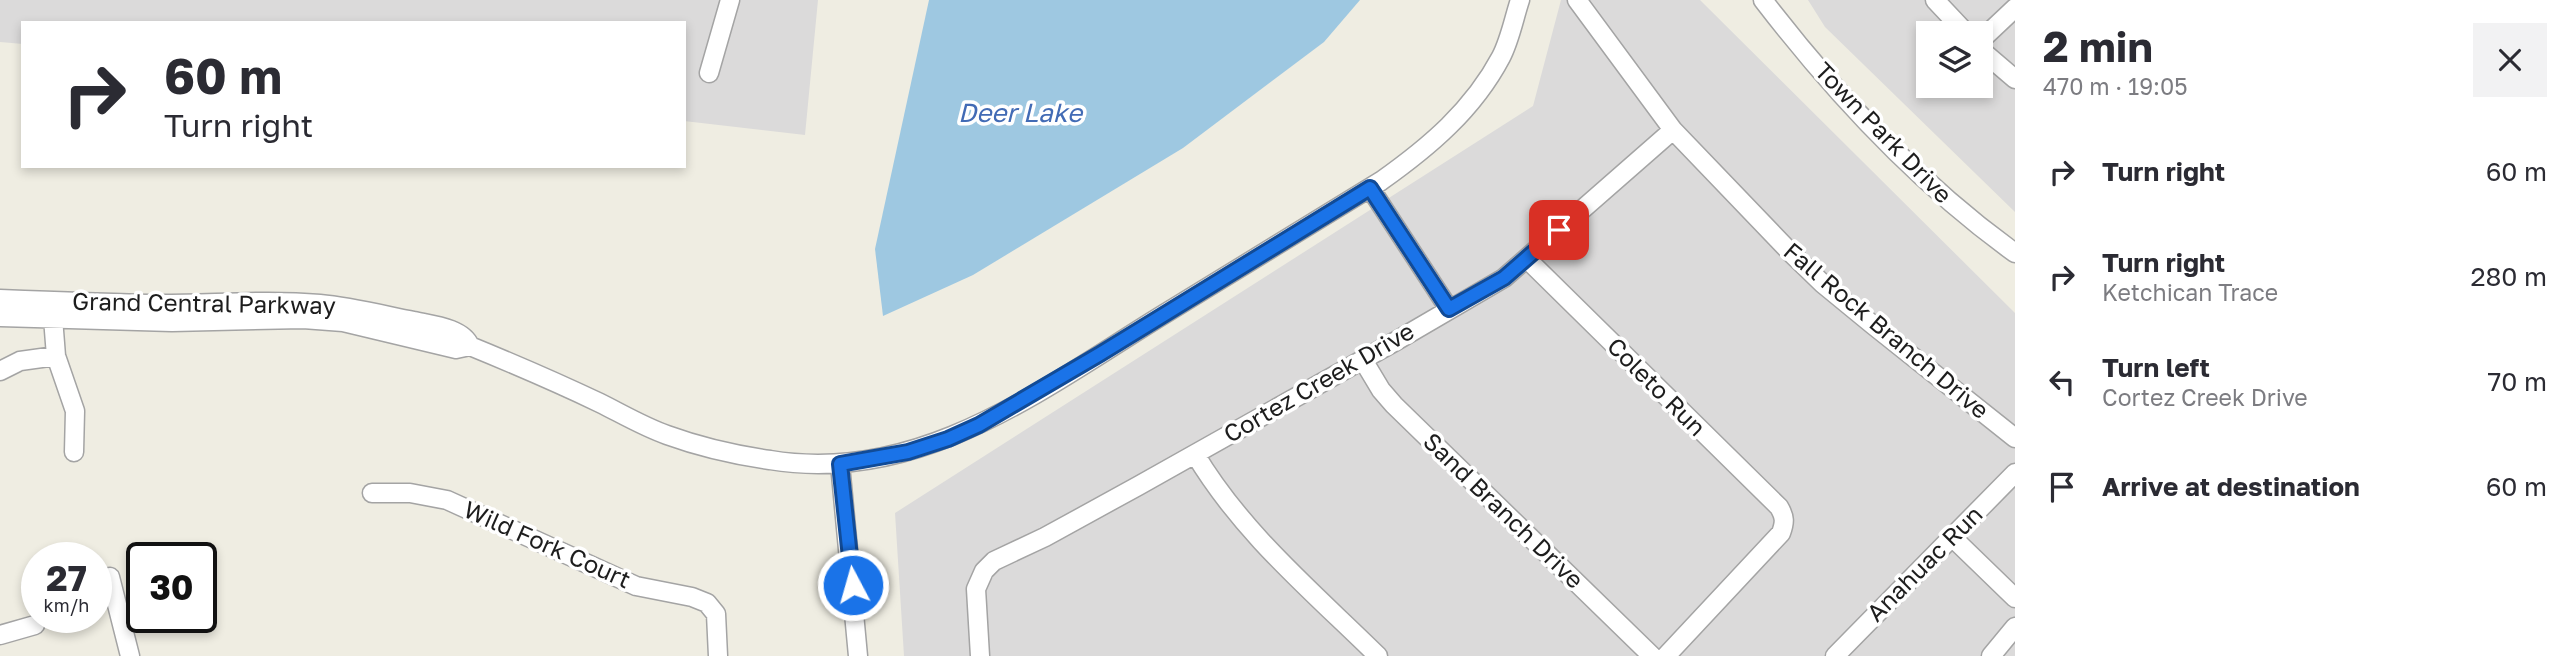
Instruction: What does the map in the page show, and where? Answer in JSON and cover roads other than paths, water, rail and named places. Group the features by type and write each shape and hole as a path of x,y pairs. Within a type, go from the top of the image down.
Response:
{"street":[{"path":"709,73 730,0"},
{"path":"858,656 840,464 908,452 979,425 1370,188 1425,150 1455,121 1482,87 1502,55 1520,0"},
{"name":"Fall Rock Branch Drive","path":"1577,0 1673,130 1748,209 1824,284 2015,438"},
{"name":"Town Park Drive","path":"1763,0 1829,82 1862,117 1957,209 2015,253"},
{"path":"1935,0 1955,21"},
{"path":"1993,29 2015,8"},
{"path":"1993,60 2015,79"},
{"name":"Cortez Creek Drive","path":"980,656 976,599 979,579 988,566 1001,556 1045,537 1363,360 1504,278 1673,130"},
{"path":"1370,188 1449,309"},
{"name":"Coleto Run","path":"1527,259 1779,507 1784,516 1782,533 1666,656"},
{"name":"Grand Central Parkway","path":"0,299 172,321 237,311 343,322 456,349 470,346 665,435 701,446 772,461 840,464"},
{"name":"Grand Central Parkway","path":"0,317 54,318 104,311"},
{"path":"54,318 56,356 75,411 74,452"},
{"path":"0,371 20,361 56,356"},
{"name":"Sand Branch Drive","path":"1363,360 1394,405 1652,656"},
{"path":"1195,454 1223,498 1254,536 1378,656"},
{"name":"Anahuac Run","path":"1835,656 2015,473"},
{"name":"Wild Fork Court","path":"372,493 411,493 447,500 636,586 692,597 708,603 716,614 718,656"},
{"path":"1952,537 2015,598"},
{"path":"112,585 130,656"},
{"path":"1991,656 2015,627"},
{"path":"0,635 21,629"}],"water":[{"name":"Deer Lake","path":"929,0 1360,0 1324,42 1183,148 973,275 883,316 875,249"}]}
